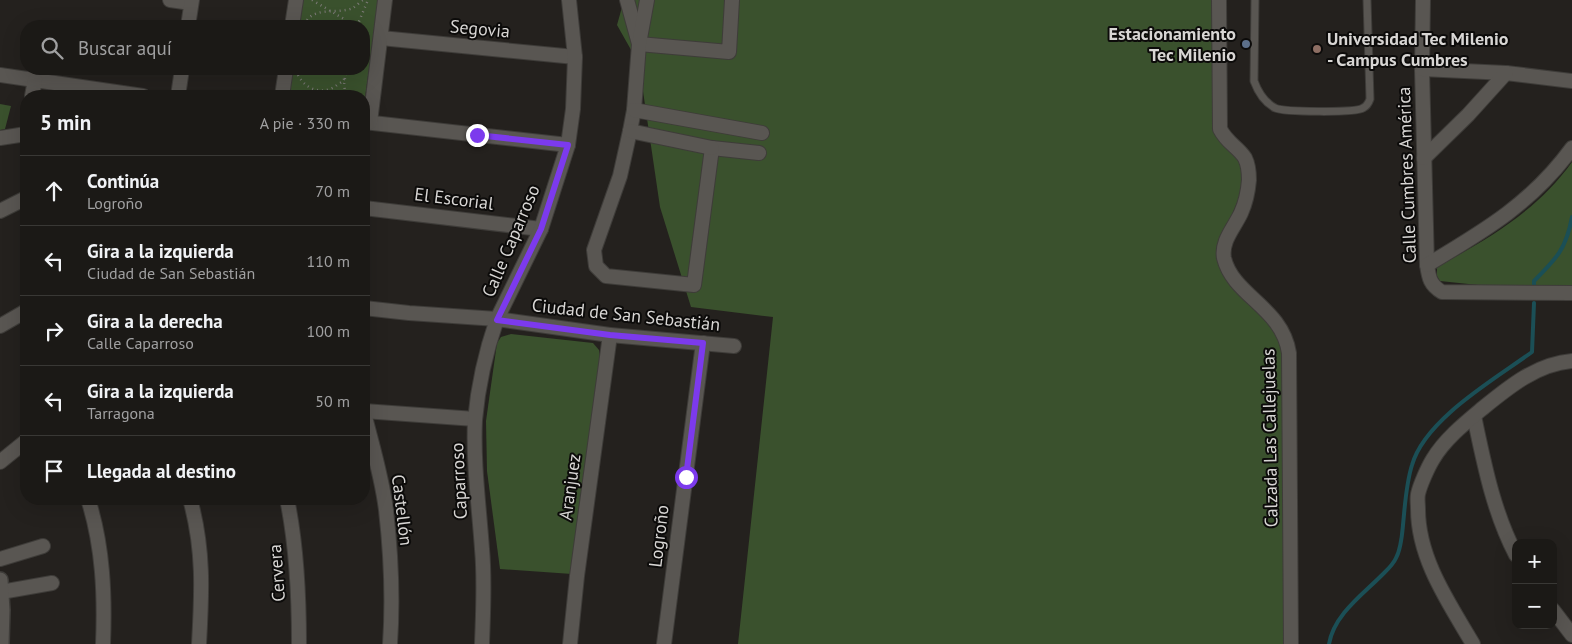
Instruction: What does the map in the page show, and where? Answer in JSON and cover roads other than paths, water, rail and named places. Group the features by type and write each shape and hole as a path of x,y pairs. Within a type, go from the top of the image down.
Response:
{"main road":[{"path":"1,586 1,644"}],"street":[{"path":"170,0 192,2 189,20"},
{"path":"293,20 296,0"},
{"path":"370,104 385,0"},
{"name":"Calle Caparroso","path":"497,320 541,229 568,145 575,56 569,0"},
{"path":"627,0 639,44"},
{"path":"647,0 639,44 634,110 630,131 620,176 594,250 596,266 606,276 694,286 712,148"},
{"path":"639,44 729,52 732,0"},
{"name":"Calzada Las Callejuelas","path":"1219,0 1220,129 1228,142 1245,158 1249,173 1248,192 1241,212 1224,244 1224,257 1228,270 1237,282 1280,326 1284,332 1289,353 1291,644"},
{"name":"Calle Cumbres América","path":"1423,0 1422,69 1427,265 1429,280 1435,288 1442,292 1572,293"},
{"name":"Segovia","path":"381,38 575,56"},
{"path":"1422,69 1506,73 1572,81"},
{"path":"1424,158 1468,115 1506,73"},
{"path":"0,75 102,90"},
{"path":"179,90 181,75"},
{"path":"284,90 290,75"},
{"path":"33,90 35,80"},
{"path":"634,110 762,133"},
{"path":"370,122 568,145"},
{"path":"630,131 712,148 759,153"},
{"path":"0,138 20,135"},
{"path":"1427,265 1484,232 1529,197 1558,167 1572,148"},
{"path":"0,211 20,201"},
{"name":"El Escorial","path":"370,209 541,229"},
{"name":"Ciudad de San Sebastián","path":"370,309 409,314 497,320 610,335 734,346"},
{"path":"0,326 20,314"},
{"name":"Caparroso","path":"482,644 484,583 476,487 476,420 483,371 497,320"},
{"name":"Aranjuez","path":"570,644 577,576 610,335"},
{"name":"Logroño","path":"664,644 703,343"},
{"path":"1473,644 1427,559 1418,527 1418,494 1433,459 1450,436 1510,386 1538,369 1572,361"},
{"path":"370,412 476,420"},
{"path":"1474,416 1487,479 1501,521 1512,545"},
{"name":"Castellón","path":"370,436 386,509 391,606 390,644"},
{"path":"0,462 20,446"},
{"path":"90,505 100,547 104,612 103,644"},
{"path":"191,505 200,548 203,585 199,644"},
{"name":"Cervera","path":"289,505 299,592 299,644"},
{"path":"0,559 43,546"},
{"path":"1,586 52,583"},
{"path":"1557,615 1572,635"}],"lane":[{"path":"1255,0 1254,81 1258,92 1266,101 1275,108 1284,111 1356,110 1363,108 1370,99 1367,0"}],"waterway":[{"path":"1534,288 1534,281 1555,259 1563,245 1572,217"},
{"path":"1329,644 1337,624 1350,606 1395,561 1402,538 1408,480 1419,448 1431,432 1463,401 1532,352 1534,303"}],"place":[{"name":"Estacionamiento Tec Milenio","path":"1246,44"},
{"name":"Universidad Tec Milenio - Campus Cumbres","path":"1317,49"}]}
